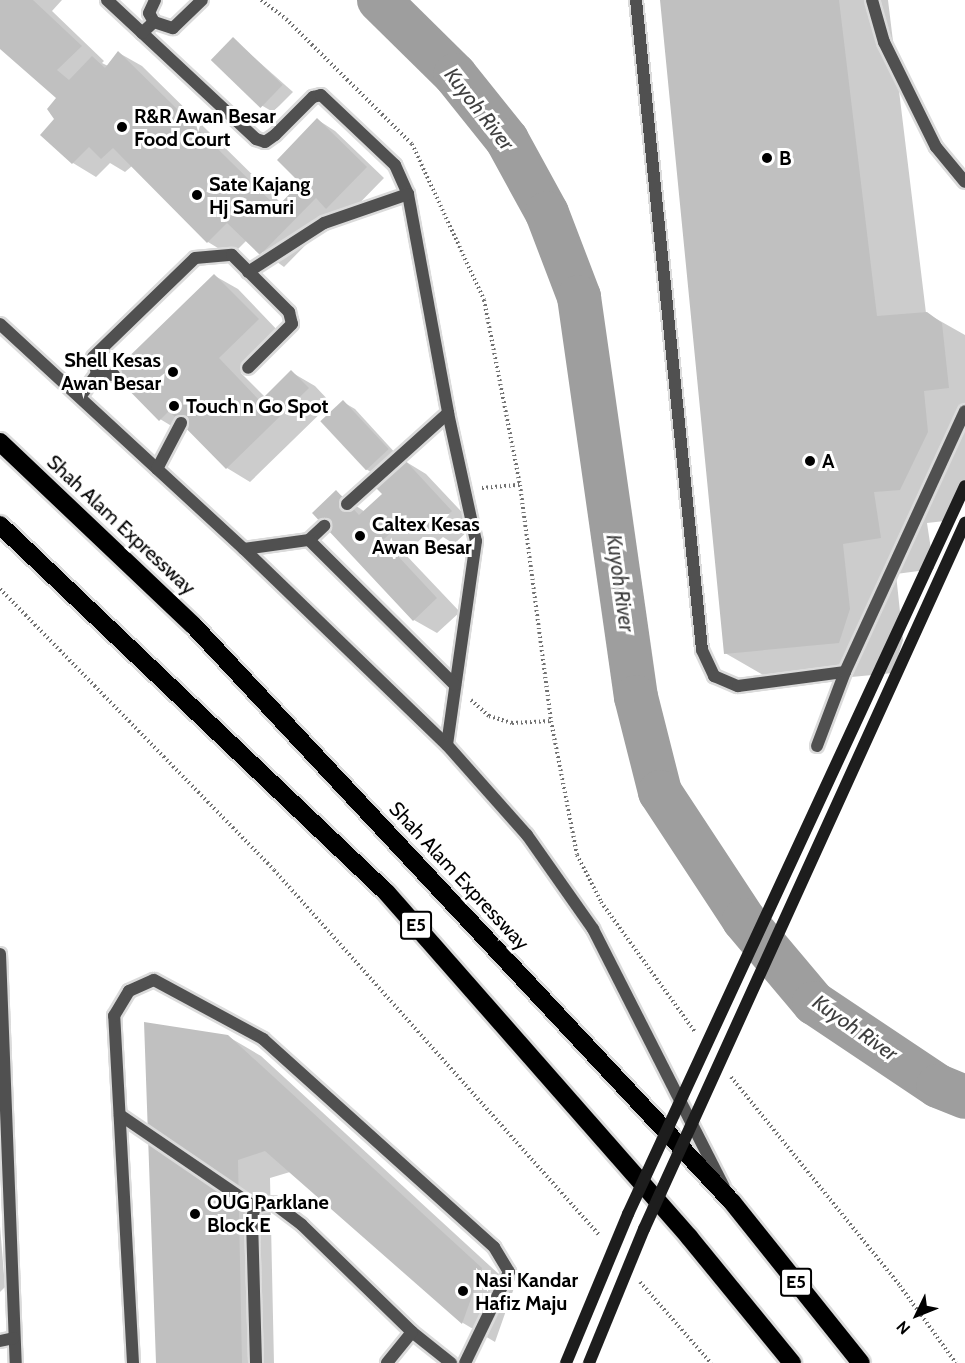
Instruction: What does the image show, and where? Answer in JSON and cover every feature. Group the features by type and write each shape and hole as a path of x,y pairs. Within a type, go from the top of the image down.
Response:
{"highway":[{"name":"Shah Alam Expressway","path":"0,442 193,625 732,1202 861,1363"},
{"name":"E5","path":"0,525 387,893 689,1237 792,1363"}],"street":[{"path":"107,0 256,139 265,142 313,97 321,95 395,165 408,194 448,413 476,541 447,745"},
{"path":"156,0 148,13 154,22 173,28 202,0"},
{"path":"636,0 702,650 714,676 738,686 845,672"},
{"path":"872,0 884,42 936,147 965,182"},
{"path":"142,33 154,22"},
{"path":"248,272 324,223 408,194"},
{"path":"80,397 97,374 93,357 195,258 232,255 288,312 292,324 248,368"},
{"path":"0,324 244,549 447,745 527,835 593,929 732,1202"},
{"path":"97,374 114,375"},
{"path":"817,746 845,672 965,411"},
{"path":"347,504 448,413"},
{"path":"157,469 181,423"},
{"path":"566,1363 633,1203 965,486"},
{"path":"589,1363 644,1229 965,523"},
{"path":"244,549 309,540 324,526"},
{"path":"309,540 455,685"},
{"path":"0,954 4,1202 16,1363"},
{"path":"133,1363 114,1016 129,990 154,980 262,1039 494,1247 509,1272 465,1363"},
{"path":"120,1115 255,1207 273,1203 302,1226 412,1332 451,1363"},
{"path":"255,1207 256,1363"},
{"path":"387,1363 412,1332"},
{"path":"0,1341 14,1338"}],"path":[{"path":"261,0 286,19 412,144 430,178 484,300 520,485 551,721 577,855 601,902 699,1038"},
{"path":"464,489 520,485"},
{"path":"0,589 274,870 602,1238"},
{"path":"455,685 489,716 512,723 551,721"},
{"path":"729,1074 900,1286 956,1363"},
{"path":"633,1274 711,1363"}],"building":[{"name":"R&R Awan Besar Food Court","path":"0,0 33,0 82,46 57,70 69,80 92,56 105,68 118,51 277,207 300,183 277,160 317,118 367,167 326,209 316,198 260,255 227,223 207,243 113,148 101,159 89,147 72,164 40,135 54,119 47,109 56,98 0,49"},
{"path":"660,0 839,0 877,316 927,312 942,323 949,388 924,391 928,432 900,490 874,492 881,538 843,544 850,609 839,643 724,654"},
{"path":"233,37 283,85 260,108 211,60"},
{"name":"Shell Kesas Awan Besar","path":"214,274 259,319 219,358 260,401 291,370 309,388 226,469 169,411 159,421 112,373"},
{"path":"343,400 389,449 366,470 320,421"},
{"name":"Caltex Kesas Awan Besar","path":"403,458 452,511 429,531 421,523 411,532 402,522 383,540 437,598 413,621 312,513 336,490 359,515 382,494 374,486"},
{"name":"OUG Parklane Block E","path":"144,1022 228,1035 482,1268 462,1324 265,1151 238,1160 242,1363 156,1363"}],"waterway":[{"name":"Kuyoh River","path":"379,0 455,75 507,140 547,213 579,297 636,697 660,792 744,920 814,1003 938,1086 965,1097"}],"place":[{"name":"R&R Awan Besar Food Court","path":"122,127"},
{"name":"B","path":"767,158"},
{"name":"Sate Kajang Hj Samuri","path":"197,195"},
{"name":"Shell Kesas Awan Besar","path":"173,372"},
{"name":"Touch n Go Spot","path":"174,406"},
{"name":"A","path":"810,461"},
{"name":"Caltex Kesas Awan Besar","path":"360,536"},
{"name":"OUG Parklane Block E","path":"195,1214"},
{"name":"Nasi Kandar Hafiz Maju","path":"463,1291"}]}
